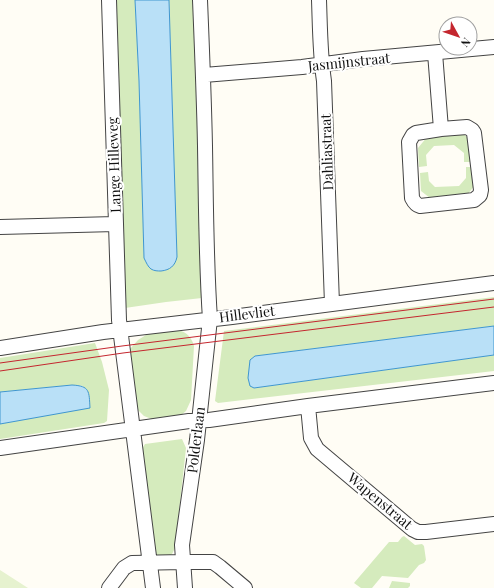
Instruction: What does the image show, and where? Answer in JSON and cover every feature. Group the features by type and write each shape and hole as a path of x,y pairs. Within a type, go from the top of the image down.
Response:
{"street":[{"name":"Lange Hilleweg","path":"109,0 115,224 120,330"},
{"path":"200,0 204,75 206,227 210,319"},
{"name":"Dahliastraat","path":"319,0 321,64 324,81 332,304"},
{"name":"Jasmijnstraat","path":"204,75 302,67 363,59 494,47"},
{"path":"435,53 441,129"},
{"path":"467,126 472,130 474,134 481,190 480,195 474,200 420,206 414,202 412,198 409,142 416,133 441,129 467,126"},
{"path":"0,227 115,224"},
{"name":"Hillevliet","path":"0,348 120,330 494,283"},
{"name":"Polderlaan","path":"185,588 182,544 199,420 210,319"},
{"path":"120,330 153,588"},
{"path":"0,448 133,428 209,420 494,383"},
{"name":"Wapenstraat","path":"308,406 311,438 317,449 412,529 418,532 426,532 494,524"},
{"path":"109,588 124,568 132,563 213,562 220,566 245,588"}],"green space":[{"path":"112,0 135,0 144,258 152,270 158,271 167,270 177,257 169,0 193,0 202,298 125,308"},
{"path":"462,133 471,140 473,162 464,162 464,153 454,145 434,146 426,155 427,166 419,167 418,148 427,137"},
{"path":"466,167 473,167 475,185 468,194 430,198 421,191 420,173 428,172 429,181 435,187 459,186 466,178"},
{"path":"494,297 494,326 255,356 254,388 494,355 494,371 218,403 215,401 224,331"},
{"path":"178,330 189,336 194,346 191,400 186,411 180,416 154,420 144,416 137,409 130,349 138,340 153,332"},
{"path":"95,343 102,362 109,390 107,421 104,423 0,439 0,424 90,407 83,386 72,385 0,392 0,358"},
{"path":"182,439 186,448 175,548 172,554 167,558 154,555 141,451 145,444"},
{"path":"404,536 415,545 422,544 424,546 426,560 424,563 419,565 408,578 382,576 372,588 361,588 354,583 389,542 398,542"},
{"path":"0,570 28,588 0,588"},
{"path":"392,581 410,583 410,586 408,588 389,588"}],"water":[{"path":"135,0 169,0 177,257 172,267 161,271 151,269 144,258"},
{"path":"494,326 494,355 254,388 250,386 248,378 250,360 255,356"},
{"path":"72,385 85,388 87,390 89,394 90,408 0,424 0,392"}],"tram line":[{"path":"0,363 494,299"},
{"path":"0,371 123,353 494,307"}]}
